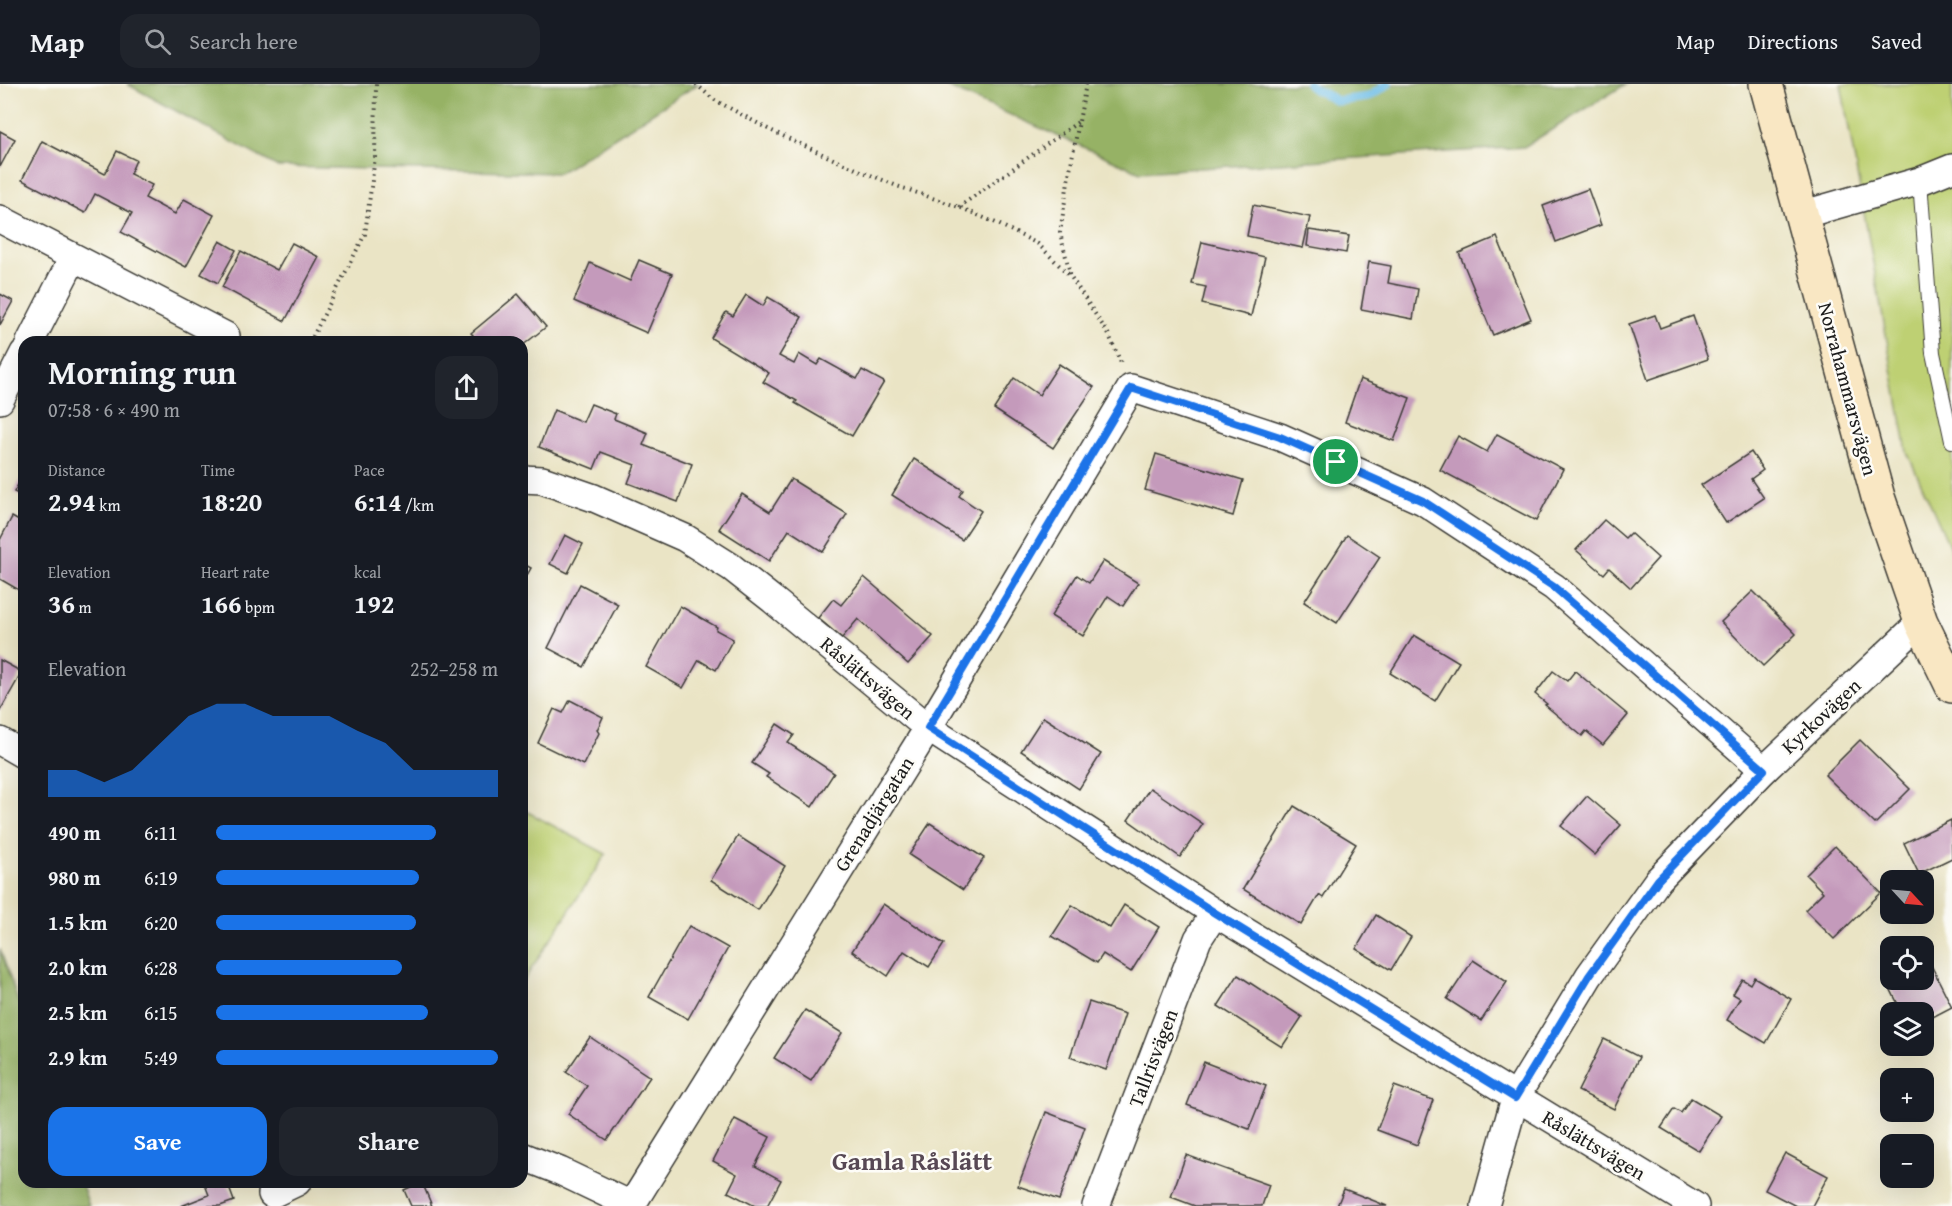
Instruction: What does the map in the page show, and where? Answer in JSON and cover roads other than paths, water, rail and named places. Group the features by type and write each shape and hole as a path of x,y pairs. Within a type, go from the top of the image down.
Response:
{"street":[{"name":"Norrahammarsvägen","path":"1766,84 1878,497 1921,622 1952,686"},
{"path":"1801,215 1920,181 1952,168"},
{"path":"0,219 226,336"},
{"path":"33,336 73,258"},
{"path":"0,400 18,365"},
{"name":"Grenadjärgatan","path":"631,1205 928,728 1131,388 1280,437 1423,501 1554,587 1764,770"},
{"name":"Råslättsvägen","path":"528,480 542,480 594,498 685,538 731,567 928,728 1215,913 1695,1206"},
{"name":"Kyrkovägen","path":"1485,1206 1515,1098 1589,976 1658,880 1764,770 1921,622"},
{"path":"0,741 18,751"},
{"name":"Tallrisvägen","path":"1096,1206 1198,939 1215,913"},
{"path":"528,1158 631,1205"}],"lane":[{"path":"1920,181 1933,353 1952,441"}],"waterway":[{"path":"1309,84 1337,101 1369,97 1388,84"}],"district":[{"name":"Gamla Råslätt","path":"912,1161"}]}
